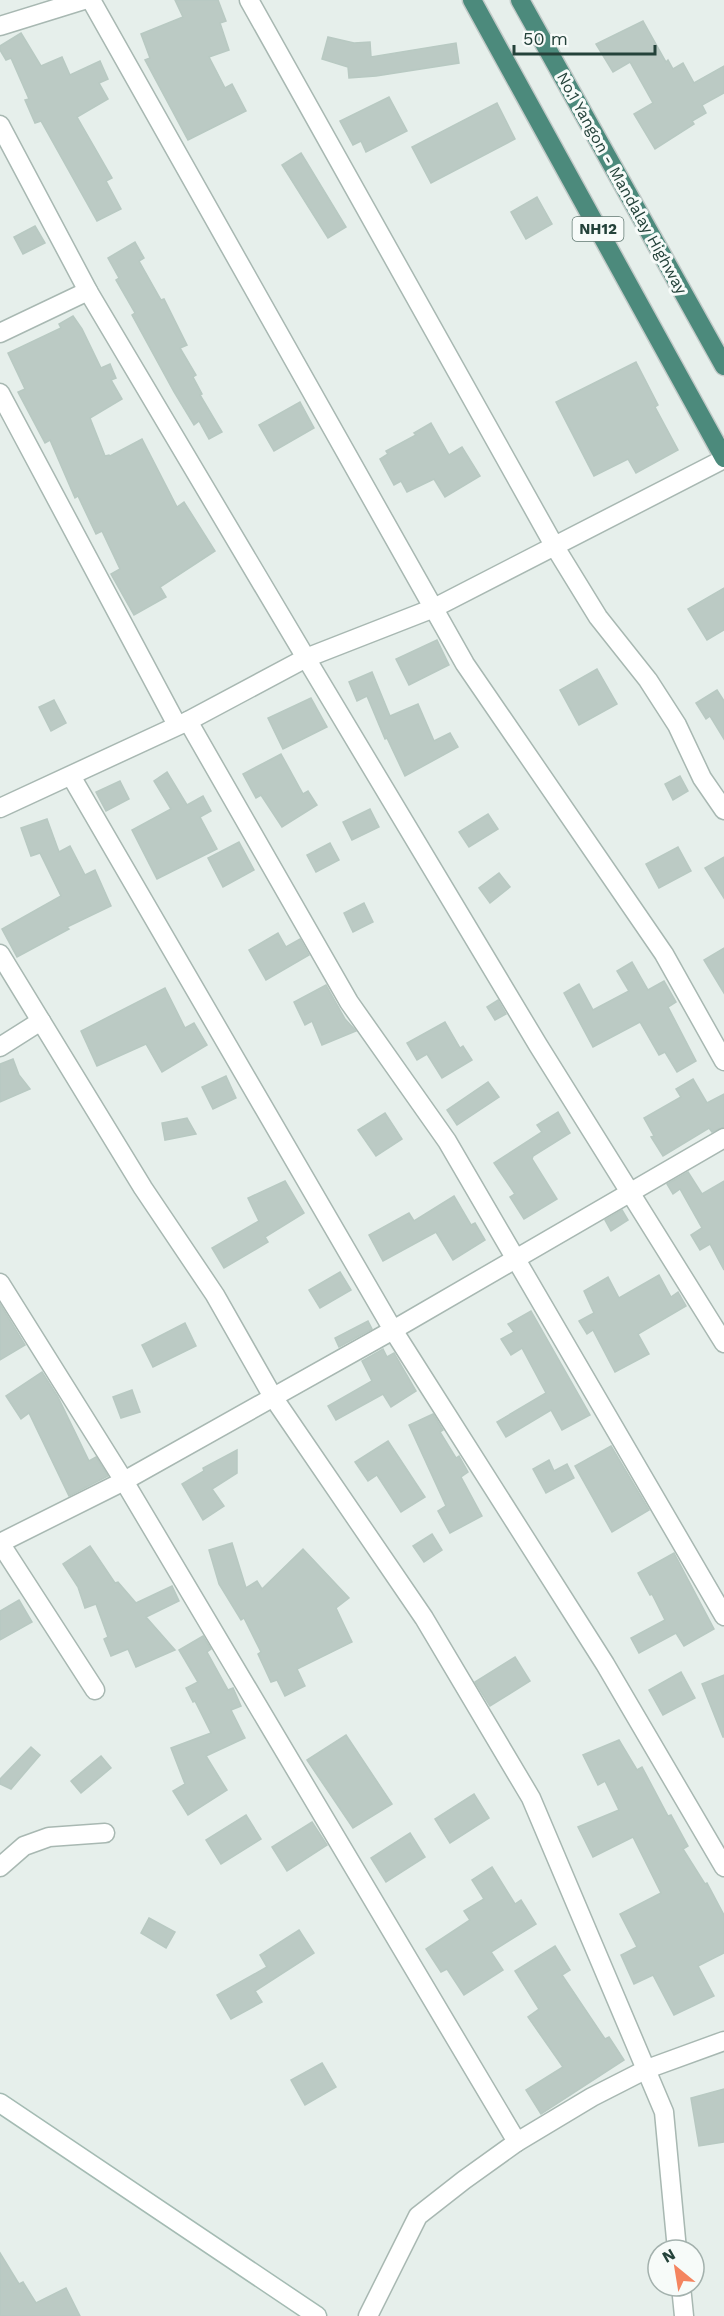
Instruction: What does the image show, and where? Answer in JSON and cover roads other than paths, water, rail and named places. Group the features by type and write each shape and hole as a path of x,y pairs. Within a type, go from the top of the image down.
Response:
{"highway":[{"name":"NH12","path":"472,0 724,459"},
{"name":"No.1 Yangon - Mandalay Highway","path":"520,0 724,366"}],"street":[{"path":"0,26 84,0"},
{"path":"91,0 465,664 664,954 724,1061"},
{"path":"249,0 555,547 598,617 648,680 677,725 702,778 724,810"},
{"path":"0,125 88,291 306,658 538,1045 723,1338"},
{"path":"0,333 88,291"},
{"path":"0,393 183,723 349,1002 447,1141 724,1617"},
{"path":"0,808 183,723 306,658 434,608 724,459"},
{"path":"71,776 393,1330 605,1664 724,1867"},
{"path":"0,954 143,1188 215,1294 273,1397 424,1618 531,1798 664,2112 676,2238"},
{"path":"0,1047 41,1021"},
{"path":"95,1690 0,1543 124,1481 393,1330 724,1138"},
{"path":"0,1283 124,1481 517,2142"},
{"path":"0,1867 24,1846 49,1837 105,1833"},
{"path":"368,2316 418,2216 517,2142 592,2097 647,2069 724,2041"},
{"path":"0,2104 317,2316"},
{"path":"682,2298 684,2316"}]}
